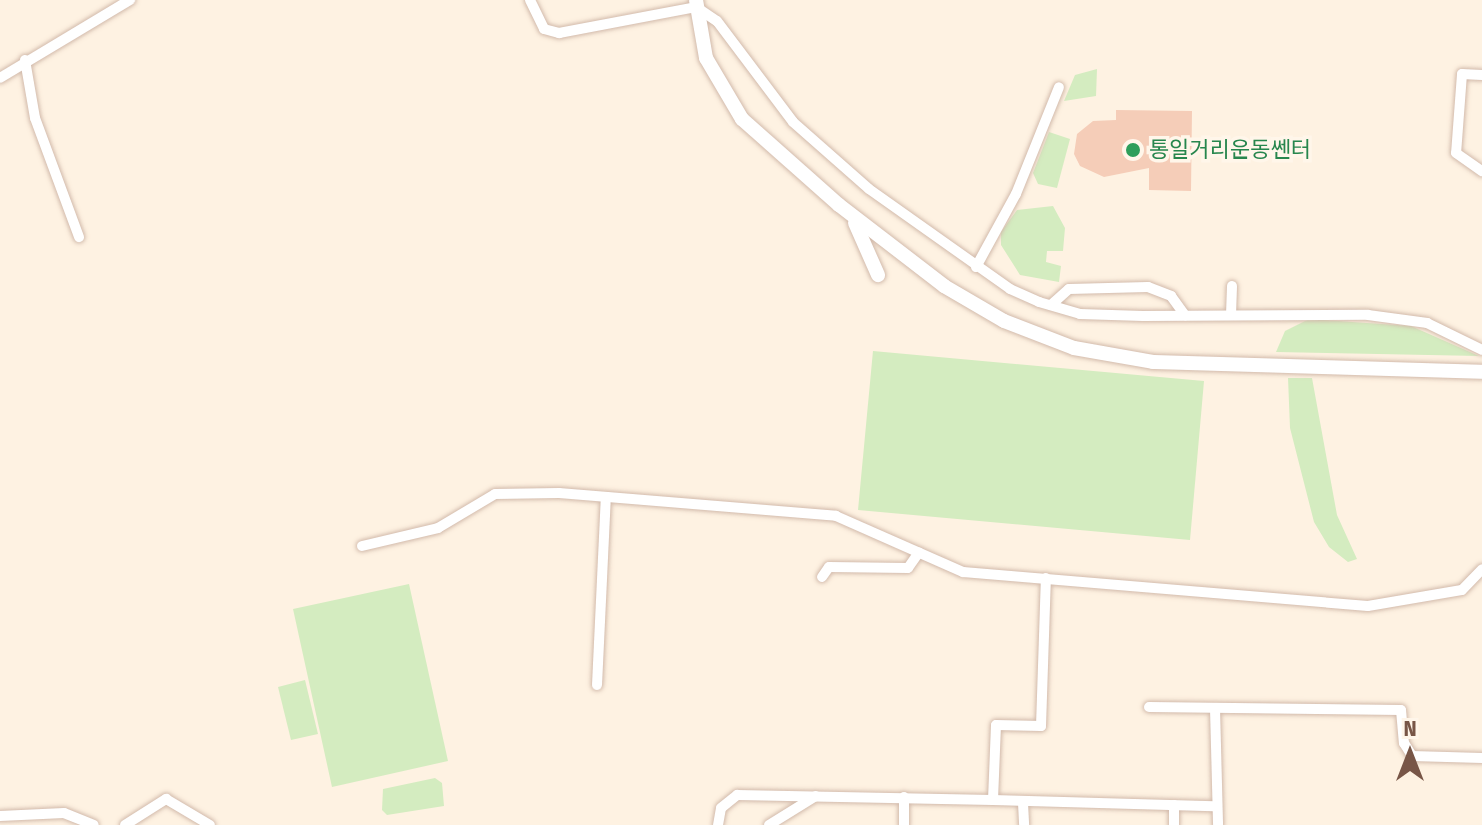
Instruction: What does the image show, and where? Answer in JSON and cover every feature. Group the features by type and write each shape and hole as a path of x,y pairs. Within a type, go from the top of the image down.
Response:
{"main road":[{"path":"696,4 706,58 742,119 839,205 944,286 1041,336 1153,362 1482,372"},
{"path":"839,205 868,242 878,275"}],"street":[{"path":"0,78 25,60 130,0"},
{"path":"530,0 544,29 559,33 696,4 717,21 793,122 869,189 1010,289 1051,305 1080,314 1368,315 1427,323 1482,350"},
{"path":"25,60 47,158 79,237"},
{"path":"1482,75 1462,74 1456,153 1482,171"},
{"path":"976,267 1016,194 1059,87"},
{"path":"1231,315 1232,286"},
{"path":"1051,305 1069,289 1148,287 1171,296 1185,315"},
{"path":"362,546 438,528 495,494 606,497 836,516 963,572 1368,606 1462,590 1482,569"},
{"path":"597,685 606,497"},
{"path":"822,577 829,567 908,568 919,552"},
{"path":"993,800 996,725 1041,726 1046,578"},
{"path":"1149,707 1401,710 1404,743 1412,756 1482,758"},
{"path":"1215,708 1214,806 1218,825"},
{"path":"718,825 721,808 737,795 1214,806"},
{"path":"769,825 816,796"},
{"path":"904,797 904,825"},
{"path":"125,825 166,799 210,825"},
{"path":"1023,803 1024,825"},
{"path":"1174,805 1174,825"},
{"path":"0,816 64,813 94,825"}],"green space":[{"path":"1097,69 1096,96 1064,101 1075,75"},
{"path":"1049,132 1070,139 1057,188 1038,184 1033,173"},
{"path":"1053,206 1065,228 1063,251 1047,251 1046,262 1061,266 1059,282 1020,275 1001,245 1001,232 1017,210"},
{"path":"1309,319 1411,326 1479,356 1276,352 1285,331"},
{"path":"873,351 1204,381 1190,540 858,510"},
{"path":"1288,378 1312,378 1337,515 1357,559 1348,562 1329,547 1314,522 1290,428"},
{"path":"409,584 448,761 332,787 293,609"},
{"path":"305,680 318,734 291,740 278,687"},
{"path":"435,778 442,783 444,806 387,815 382,810 383,789"}],"building":[{"name":"통일거리운동쎈터","path":"1116,110 1192,111 1191,191 1149,190 1149,168 1104,177 1080,166 1074,154 1077,134 1093,121 1116,120"}],"place":[{"name":"통일거리운동쎈터","path":"1133,150"}]}
